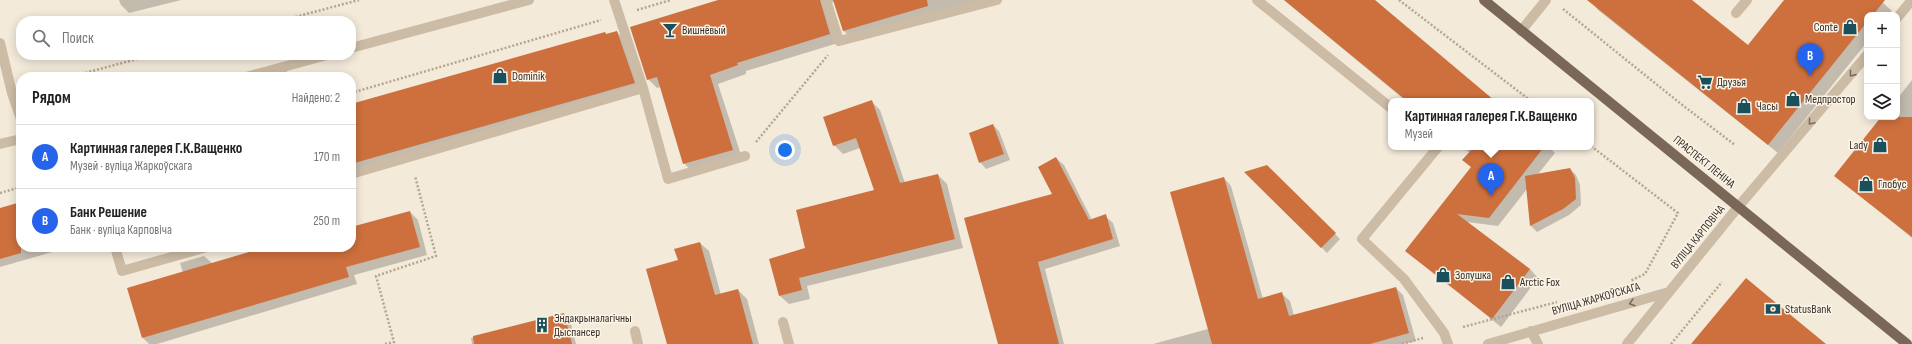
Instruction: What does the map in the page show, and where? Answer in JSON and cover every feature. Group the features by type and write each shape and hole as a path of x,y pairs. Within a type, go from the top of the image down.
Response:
{"main road":[{"name":"ПРАСПЕКТ ЛЕНІНА","path":"1484,0 1907,344"}],"street":[{"path":"356,47 529,0"},
{"path":"614,0 643,88 668,179 745,156"},
{"path":"826,0 839,41 997,0"},
{"path":"1257,0 1388,106"},
{"path":"1521,31 1546,0"},
{"path":"1736,13 1747,0"},
{"path":"1900,14 1912,0"},
{"path":"0,43 16,105"},
{"name":"ВУЛІЦА КАРПОВІЧА","path":"1627,344 1738,207 1864,59"},
{"path":"282,72 314,60"},
{"path":"356,173 643,88"},
{"path":"0,144 16,140"},
{"path":"1436,150 1362,239 1404,279 1444,333 1448,344"},
{"path":"116,252 122,272 190,252"},
{"name":"ВУЛІЦА ЖАРКОЎСКАГА","path":"1488,344 1669,292"},
{"path":"783,322 789,344"},
{"path":"635,331 638,344"},
{"path":"1531,332 1538,344"}],"path":[{"path":"299,16 359,0"},
{"path":"356,92 671,0"},
{"path":"1399,0 1527,98"},
{"path":"1558,5 1681,104 1735,145"},
{"path":"745,156 839,41"},
{"path":"89,72 133,60"},
{"path":"1594,148 1678,213 1644,274 1627,283"},
{"path":"385,344 394,342 376,276 436,256 413,168"},
{"path":"0,193 16,188"},
{"path":"1671,344 1722,282"},
{"path":"1402,344 1562,301"}],"building":[{"path":"718,0 820,0 830,34 737,63 738,65 710,75 733,150 683,164 657,77 647,80 630,27"},
{"path":"833,0 927,0 928,6 843,31"},
{"path":"1284,0 1375,0 1491,98 1403,98"},
{"path":"1587,0 1692,0 1748,45 1784,0 1885,0 1875,12 1864,12 1864,26 1768,145"},
{"path":"617,31 635,83 356,163 356,103 605,32 606,34"},
{"path":"872,100 900,183 938,174 955,239 799,278 802,290 779,296 769,259 805,248 796,210 874,190 856,138 833,146 823,117"},
{"path":"1900,117 1912,117 1912,237 1834,176 1879,120 1900,120"},
{"path":"993,124 1004,154 979,163 969,133"},
{"path":"1471,150 1542,150 1489,218 1457,214 1530,269 1492,319 1405,251 1471,167 1462,160"},
{"path":"1056,157 1089,220 1106,214 1113,239 1038,262 1059,344 998,344 964,218 1052,194 1038,167"},
{"path":"1267,165 1336,233 1321,248 1244,172"},
{"path":"1570,168 1575,178 1576,199 1563,209 1530,226 1525,176"},
{"path":"1224,177 1258,299 1282,292 1289,316 1396,287 1409,333 1370,344 1212,344 1170,192"},
{"path":"16,203 16,252 21,253 0,259 0,208"},
{"path":"410,211 420,247 346,267 349,277 142,338 127,288 249,252 356,252 356,226"},
{"path":"700,242 715,295 738,289 753,344 667,344 646,269 678,260 674,249"},
{"path":"1746,278 1787,312 1826,344 1691,344"},
{"name":"Эндакрыналагічны Дыспансер","path":"564,313 572,344 474,344 473,336"}],"place":[{"name":"Conte","path":"1850,27"},
{"name":"Вишнёвый","path":"670,30"},
{"name":"Dominik","path":"500,76"},
{"name":"Банк Решение","path":"1810,76"},
{"name":"Друзья","path":"1705,82"},
{"name":"Медпростор","path":"1793,99"},
{"name":"Часы","path":"1744,106"},
{"name":"Lady","path":"1880,145"},
{"name":"Глобус","path":"1866,184"},
{"name":"Картинная галерея Г.К.Ващенко","path":"1491,196"},
{"name":"Золушка","path":"1443,275"},
{"name":"Arctic Fox","path":"1508,282"},
{"name":"StatusBank","path":"1773,309"},
{"name":"Эндакрыналагічны Дыспансер","path":"542,325"}]}
